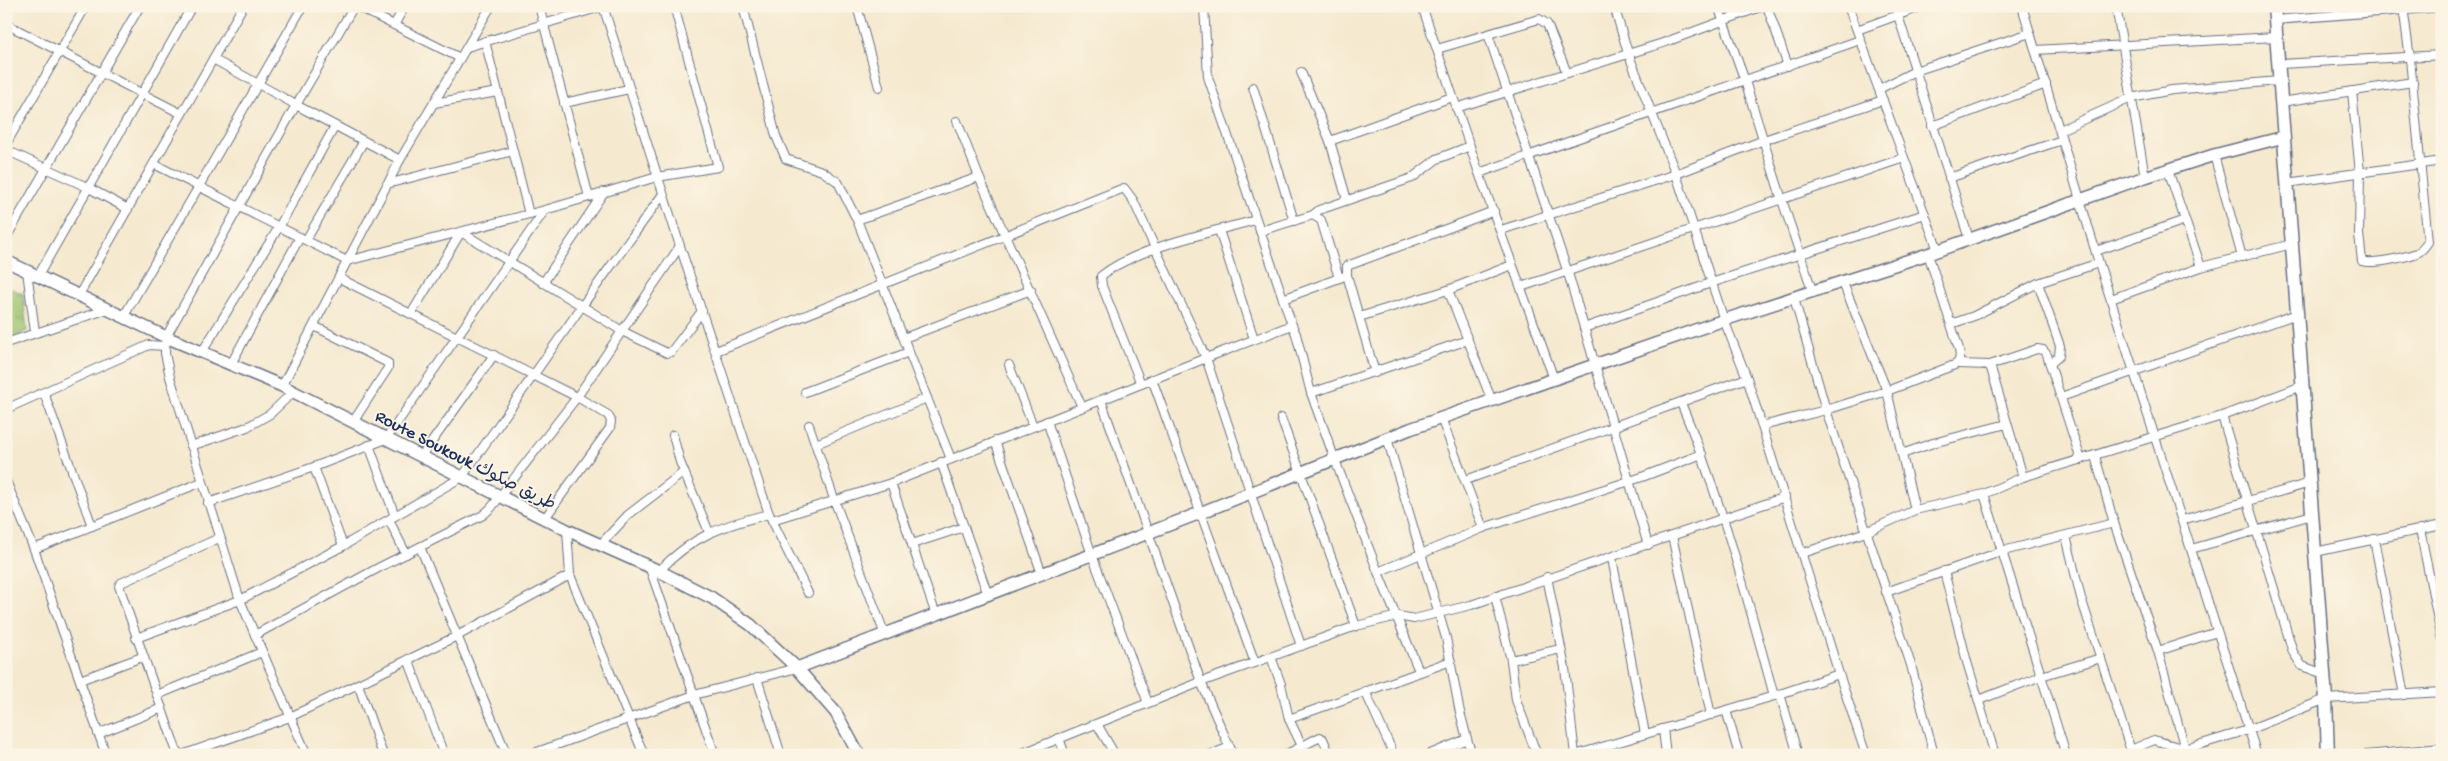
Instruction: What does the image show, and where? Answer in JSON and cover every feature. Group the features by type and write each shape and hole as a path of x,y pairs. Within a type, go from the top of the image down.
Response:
{"main road":[{"path":"2274,6 2326,699 2328,755"}],"street":[{"path":"6,144 86,6"},
{"path":"6,238 140,6"},
{"path":"35,332 32,274 88,188 192,6"},
{"path":"79,295 243,6"},
{"path":"124,316 303,6"},
{"path":"307,755 240,600 170,377 166,341 296,105 355,6 460,58"},
{"path":"394,25 405,6"},
{"path":"282,386 400,160 491,6"},
{"path":"539,6 589,197"},
{"path":"467,47 603,6 770,517 808,593"},
{"path":"154,164 347,261 545,210 657,176 718,167 674,6"},
{"path":"743,6 776,136 786,159 822,171 838,182 857,220 951,459"},
{"path":"857,6 879,87"},
{"path":"1204,6 1208,77 1296,334 1311,393 1378,572 1398,616 1419,671"},
{"path":"1422,6 1479,174 1501,230 1554,380"},
{"path":"1614,6 1628,53 1676,174 1711,283 1747,378 1786,497 1838,674 1866,755"},
{"path":"1718,6 1745,81 1782,200 1814,293"},
{"path":"1456,108 1723,22 1765,6 1788,66"},
{"path":"1848,6 1925,214 1960,357 1957,364"},
{"path":"1895,6 1969,239"},
{"path":"1857,30 1922,6"},
{"path":"2022,6 2110,299 2257,755"},
{"path":"2116,6 2146,177"},
{"path":"2275,20 2403,8 2442,7"},
{"path":"2352,91 2360,173 2360,241 2362,261 2367,263 2417,253 2428,242 2422,164 2403,8"},
{"path":"1436,49 1539,19 1547,24 1566,73"},
{"path":"6,24 182,114"},
{"path":"1879,89 1915,71 2030,33"},
{"path":"1488,34 1546,214 1568,273 1648,545"},
{"path":"2036,50 2276,37"},
{"path":"1479,174 1528,155 1860,40"},
{"path":"486,41 529,214"},
{"path":"2278,64 2442,55"},
{"path":"213,59 400,160"},
{"path":"1301,72 1330,141 1348,200"},
{"path":"2060,130 2131,98 2172,90 2279,81"},
{"path":"2281,102 2413,82"},
{"path":"1932,126 2046,84"},
{"path":"1253,87 1294,221"},
{"path":"564,103 629,89"},
{"path":"434,103 498,92"},
{"path":"1330,141 1452,97"},
{"path":"1501,230 1546,214 1676,174 1764,140 1883,100"},
{"path":"957,121 979,177 1082,407"},
{"path":"202,352 279,227 335,126"},
{"path":"529,755 694,695 797,668 1200,513 1387,438 1492,400 1724,320 1814,293 2146,177 2214,155 2284,137"},
{"path":"1949,178 2062,140"},
{"path":"231,364 303,239 364,141"},
{"path":"1260,231 1313,215 1320,210 1412,178 1437,159 1470,146"},
{"path":"6,150 128,209"},
{"path":"387,184 513,151"},
{"path":"2214,155 2242,257"},
{"path":"1521,287 1568,273 1904,158"},
{"path":"2287,183 2442,161"},
{"path":"2168,170 2201,267"},
{"path":"857,220 979,177"},
{"path":"716,351 1124,188 1132,200 1206,358 1301,646"},
{"path":"543,283 604,192"},
{"path":"136,638 240,600 343,546 462,477 663,194"},
{"path":"208,503 314,467 386,438 545,210"},
{"path":"1283,299 1343,277 1351,263 1494,211"},
{"path":"1584,328 1711,283 1925,214"},
{"path":"1313,215 1321,220 1359,317 1375,373"},
{"path":"1141,384 1102,286 1101,276 1108,270 1155,248 1256,220"},
{"path":"2096,252 2185,220"},
{"path":"1219,230 1254,340"},
{"path":"461,232 508,263 622,331 667,353 671,352 702,312"},
{"path":"411,314 461,232"},
{"path":"2110,299 2201,267 2292,244"},
{"path":"255,636 406,554 483,515 502,496 577,398 680,246"},
{"name":"Route Soukouk طريق صكوك","path":"6,261 124,316 166,341 202,352 282,386 567,530 654,569 712,598 752,625 797,668 836,713 860,755"},
{"path":"1951,324 1974,316 2038,283 2099,263"},
{"path":"1359,317 1448,290 1512,265"},
{"path":"338,278 457,336 608,416 611,421 610,428 545,518"},
{"path":"1843,283 1887,391 1915,510"},
{"path":"2038,283 2060,346 2059,356 2050,364"},
{"path":"904,338 1031,290"},
{"path":"1448,290 1492,400"},
{"path":"1794,298 1826,410 1912,665 1934,755"},
{"path":"6,343 108,309"},
{"path":"2061,397 2297,314"},
{"path":"716,755 694,695 654,569 683,547 709,532 739,521 770,517 835,502 891,483 1292,325"},
{"path":"314,326 388,363 388,368 353,422"},
{"path":"1311,393 1375,373 1468,340"},
{"path":"6,409 149,345 166,341"},
{"path":"1762,426 1826,410 1887,391 1957,364 1990,366 2038,349 2043,350 2050,364 2081,460"},
{"path":"805,392 910,352"},
{"path":"421,457 494,356"},
{"path":"1009,365 1033,426"},
{"path":"1990,366 2023,477"},
{"path":"1466,480 1614,428 1747,378"},
{"path":"1152,379 1255,662"},
{"path":"1803,553 1866,532 1915,510 1984,494 2023,477 2222,416 2302,386"},
{"path":"191,446 247,427 270,414 293,392"},
{"path":"44,393 92,526"},
{"path":"816,444 927,398"},
{"path":"1101,400 1200,682 1231,751 1210,755"},
{"path":"1681,403 1702,454 1725,519 1777,695 1798,755"},
{"path":"2222,416 2293,652 2302,666 2324,674"},
{"path":"1281,418 1356,626"},
{"path":"1441,418 1484,528"},
{"path":"1047,421 1092,555 1148,703"},
{"path":"1902,454 1933,443 2007,424"},
{"path":"809,425 835,502 885,635"},
{"path":"672,435 684,472 709,532"},
{"path":"1387,438 1439,612 1472,755"},
{"path":"995,441 1042,574"},
{"path":"369,445 392,518 406,554"},
{"path":"1378,572 1484,528 1629,481 1702,454"},
{"path":"2095,456 2114,523 2158,651 2185,749"},
{"path":"941,462 988,595"},
{"path":"314,467 343,546"},
{"path":"600,545 628,515 684,472"},
{"path":"6,482 34,549 106,755"},
{"path":"34,549 202,482"},
{"path":"891,483 936,615"},
{"path":"2182,520 2310,483"},
{"path":"1984,494 2066,755"},
{"path":"1018,755 1200,682 1356,626 1398,616 1414,619 1495,596 1612,558 1786,497"},
{"path":"2191,549 2312,515"},
{"path":"1886,592 2002,550 2114,523"},
{"path":"2315,552 2442,525"},
{"path":"912,544 964,527"},
{"path":"2420,529 2442,640"},
{"path":"567,530 570,575 644,755"},
{"path":"1672,536 1711,715"},
{"path":"2066,536 2081,598 2132,753 2154,740 2185,749 2248,730 2326,699 2442,692"},
{"path":"178,755 119,591 121,583 220,538"},
{"path":"2374,539 2404,695"},
{"path":"420,547 507,755"},
{"path":"1612,558 1645,734"},
{"path":"1944,571 1995,755"},
{"path":"182,755 290,717 458,635 570,575"},
{"path":"1547,578 1562,649 1575,755 1777,695 1838,674"},
{"path":"1495,596 1511,660 1516,700 1537,755"},
{"path":"2158,651 2217,632"},
{"path":"1511,660 1562,649"},
{"path":"157,695 262,652"},
{"path":"80,680 142,656"},
{"path":"1271,657 1281,684 1289,719 1302,746"},
{"path":"1979,700 2042,676 2101,658"},
{"path":"408,660 444,755"},
{"path":"1289,719 1451,661"},
{"path":"757,678 781,755"},
{"path":"358,684 383,755"},
{"path":"1365,691 1394,755"},
{"path":"98,734 162,708"},
{"path":"1726,710 1739,755"},
{"path":"1097,724 1115,755"},
{"path":"1663,729 1666,755"},
{"path":"1284,755 1320,737 1323,739 1330,755"},
{"path":"1059,738 1065,755"},
{"path":"1428,755 1467,739"},
{"path":"1606,746 1609,755"},
{"path":"2366,755 2442,748"}],"green space":[{"path":"6,286 23,294 27,331 6,340"}]}
